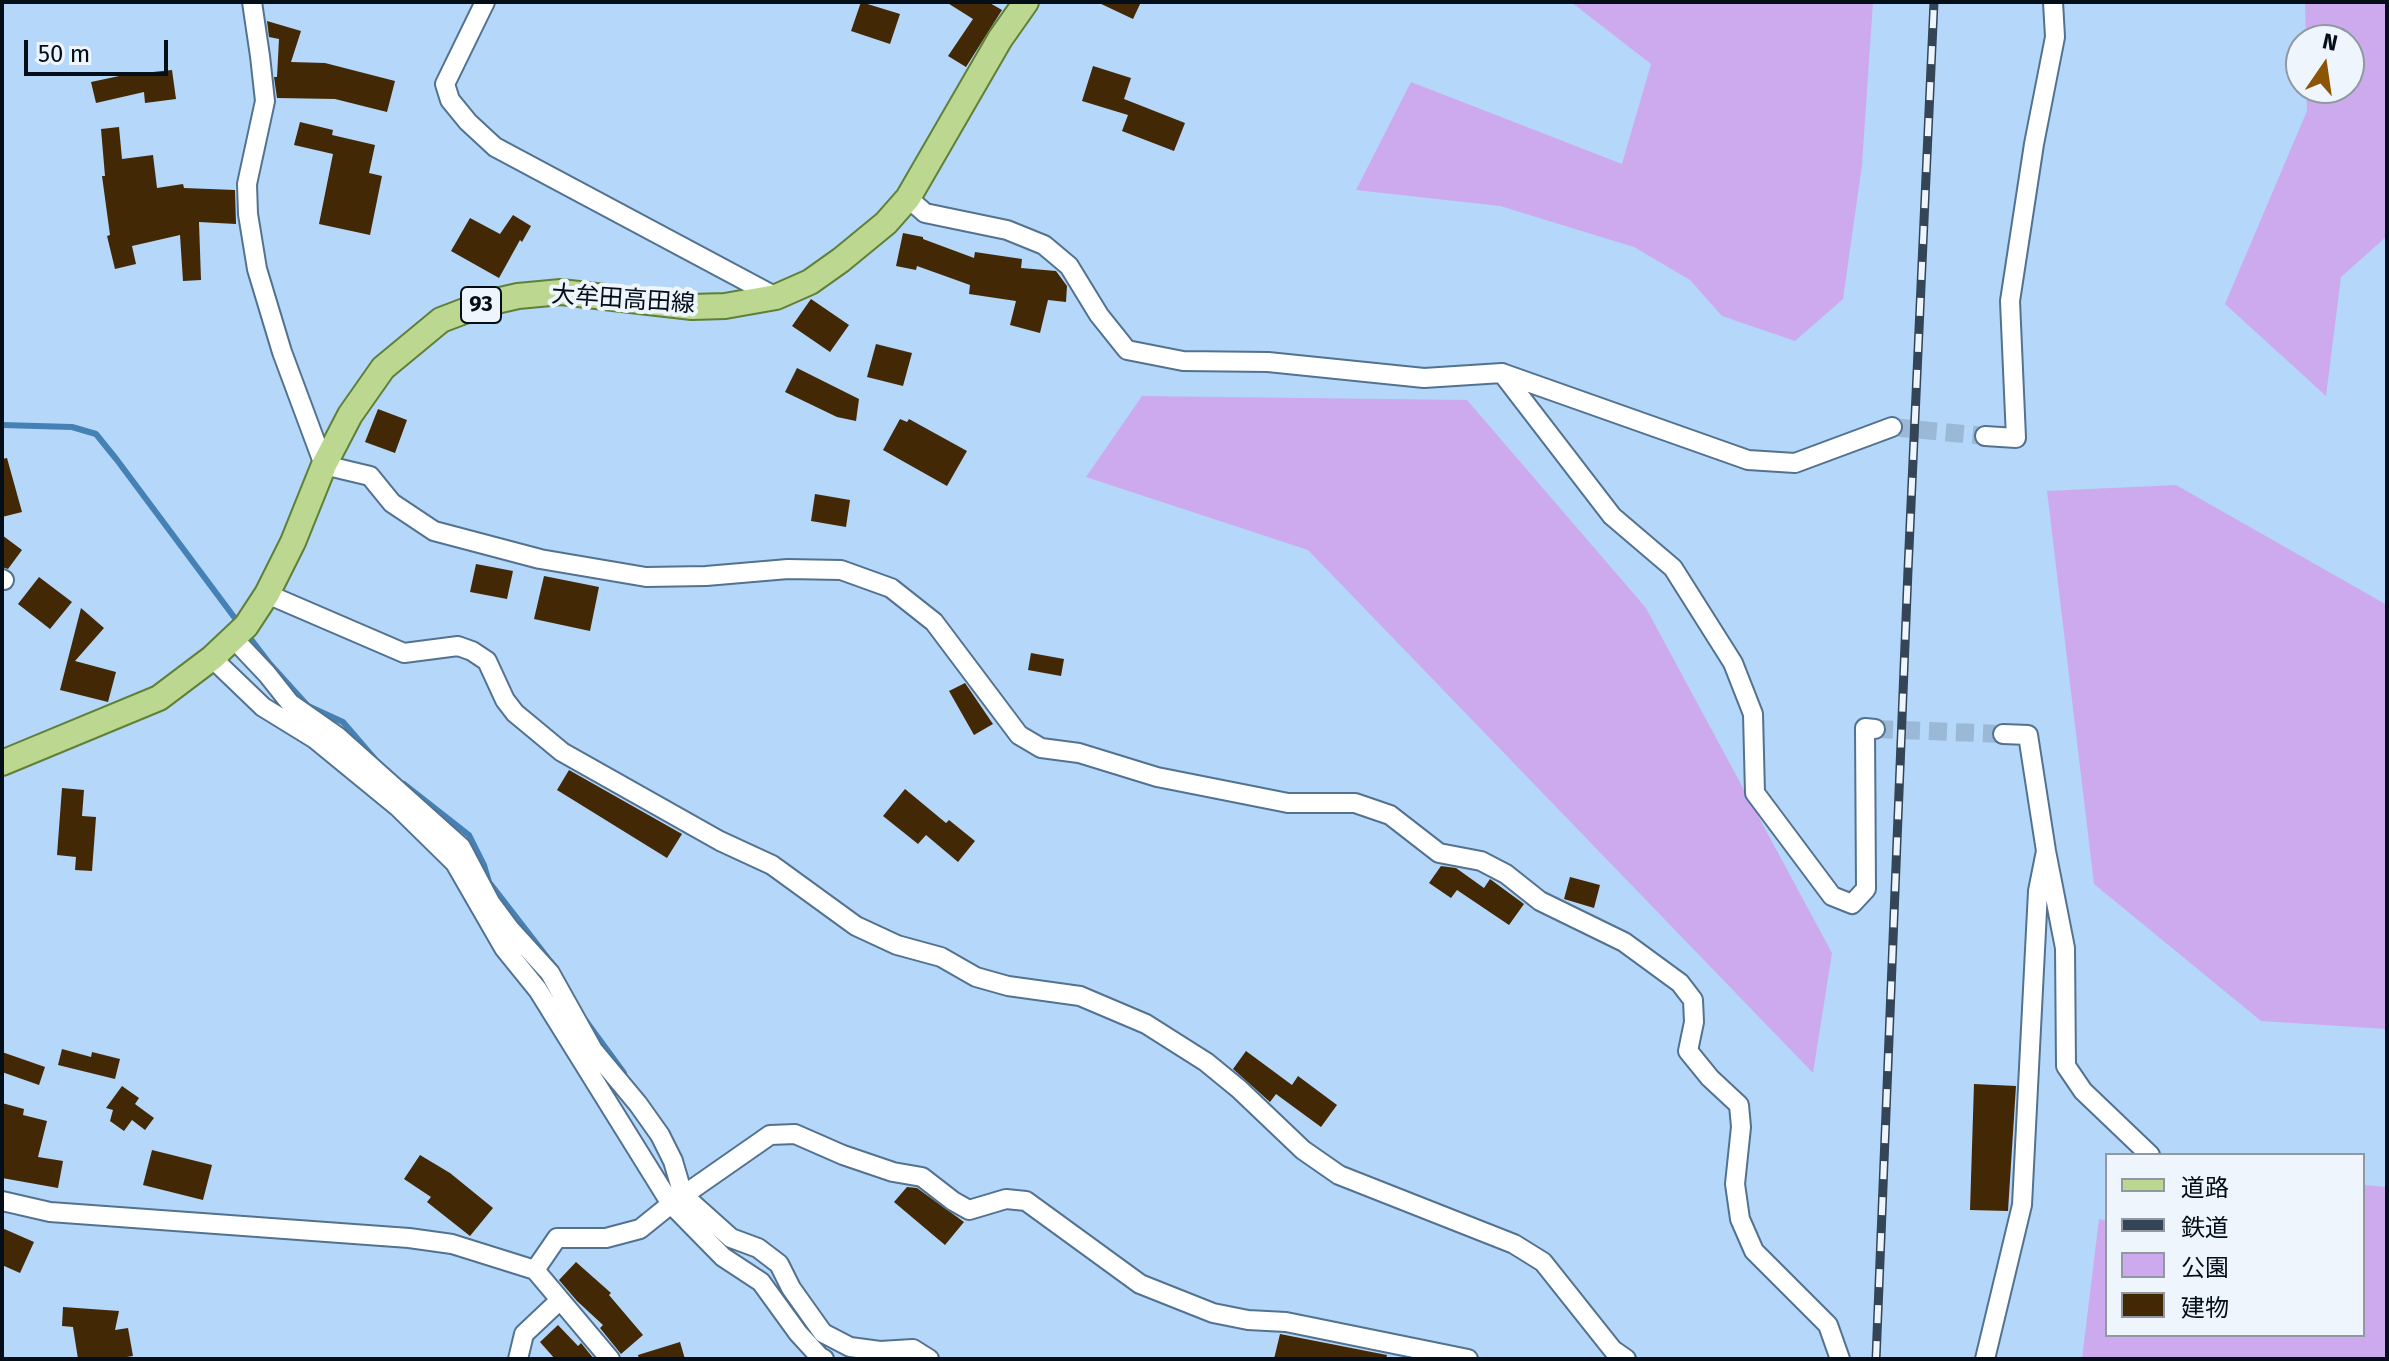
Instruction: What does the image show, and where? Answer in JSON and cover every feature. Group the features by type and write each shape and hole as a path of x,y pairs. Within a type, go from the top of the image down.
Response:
{"main road":[{"name":"大牟田高田線","path":"2,763 159,698 212,658 246,626 267,594 293,542 324,465 350,415 383,368 441,320 518,296 561,292 692,307 725,306 776,297 810,282 841,260 886,223 908,198 1000,39 1026,2"}],"street":[{"path":"252,2 265,101 247,184 248,214 257,269 282,352 324,465 370,476 392,503 434,531 540,559 646,577 788,569 841,570 891,588 934,622 1019,735 1041,748 1079,753 1157,777 1288,803 1355,803 1390,815 1439,853 1481,861 1506,874 1540,901 1624,942 1680,983 1693,1000 1694,1022 1688,1051 1710,1078 1739,1105 1741,1127 1735,1184 1740,1219 1754,1251 1828,1325 1840,1359"},
{"path":"485,2 445,84 450,100 468,122 495,147 776,297"},
{"path":"1985,436 2016,438 2010,301 2034,144 2055,37 2053,2"},
{"path":"908,198 925,213 1007,230 1044,245 1069,266 1099,315 1127,350 1183,361 1268,362 1424,378 1502,373 1748,460 1795,463 1892,427"},
{"path":"1502,373 1612,516 1673,568 1733,663 1753,714 1755,793 1832,896 1852,904 1866,889 1865,728 1875,729"},
{"path":"267,594 404,653 458,646 472,651 487,661 505,700 515,713 562,752 720,841 772,865 856,926 897,945 941,957 976,977 1008,986 1080,996 1146,1024 1206,1062 1303,1150 1339,1175 1514,1244 1543,1262 1614,1356"},
{"path":"233,638 290,703 337,736 461,847 490,902 550,973 593,1050 660,1135 673,1161 677,1200 731,1238 758,1248 779,1264 791,1288 823,1333 850,1347 880,1351 913,1349 929,1359"},
{"path":"212,658 263,707 315,739 398,807 455,863 504,948 538,990 677,1200 723,1257 761,1282 798,1333 824,1359"},
{"path":"2003,734 2028,735 2065,948 2066,1066 2083,1091 2148,1153"},
{"path":"1985,1359 2022,1205 2038,891 2046,851"},
{"path":"535,1270 557,1238 606,1238 640,1229 770,1135 795,1134 893,1172 922,1177 969,1210 1006,1199 1026,1201 1140,1284 1213,1313 1248,1320 1286,1322 1468,1359"},
{"path":"2,1201 50,1212 452,1244 535,1270 610,1359"},
{"path":"518,1359 524,1334 559,1301"}],"green space":[{"path":"1571,2 1873,2 1862,165 1843,299 1795,341 1722,316 1690,280 1634,247 1500,206 1356,190 1411,82 1622,164 1651,64"},
{"path":"2305,2 2387,2 2387,236 2341,277 2326,396 2225,304 2307,111 2307,104 2365,104 2365,24 2306,24"},
{"path":"1142,396 1467,400 1646,608 1832,953 1813,1073 1308,550 1086,477"},
{"path":"2176,485 2387,605 2387,1029 2261,1021 2094,884 2047,491"},
{"path":"2365,1185 2387,1187 2387,1359 2082,1359 2099,1219 2105,1220 2105,1337 2365,1337"}],"building":[{"path":"861,2 900,14 890,44 851,31"},
{"path":"946,2 988,2 1002,10 966,67 948,56 973,19"},
{"path":"1097,2 1141,2 1133,19"},
{"path":"267,21 301,31 291,62 325,63 395,81 387,112 335,99 277,98 274,77 277,77 279,39 269,37"},
{"path":"1093,66 1131,78 1124,99 1185,123 1174,151 1122,131 1128,115 1082,101"},
{"path":"172,70 176,99 145,103 144,92 96,103 91,82"},
{"path":"300,122 333,130 332,135 375,145 369,173 382,176 370,235 319,224 333,154 294,145"},
{"path":"119,127 122,159 153,155 157,188 183,184 184,188 235,190 236,224 199,222 201,280 183,281 180,235 132,246 136,264 115,269 107,236 110,235 102,176 105,176 101,129"},
{"path":"513,215 531,226 499,278 451,251 470,218 500,234"},
{"path":"903,233 923,237 974,258 975,252 1022,259 1021,268 1056,271 1067,286 1066,302 1048,300 1040,333 1010,325 1016,301 969,294 970,285 917,266 916,270 896,266"},
{"path":"811,299 849,325 830,352 792,326"},
{"path":"876,344 912,353 903,386 867,377"},
{"path":"797,368 859,399 856,421 837,417 785,392"},
{"path":"378,409 407,420 395,453 365,442"},
{"path":"900,419 907,422 909,419 967,451 947,486 883,450"},
{"path":"7,458 22,512 2,517 2,459"},
{"path":"815,494 850,500 846,527 811,521"},
{"path":"2,535 22,550 8,569 2,567"},
{"path":"476,564 513,571 507,599 470,592"},
{"path":"544,576 599,587 590,631 534,619"},
{"path":"39,577 72,602 50,629 18,604"},
{"path":"81,608 104,628 75,661 116,672 108,702 60,690"},
{"path":"1031,653 1064,659 1061,676 1028,670"},
{"path":"965,683 993,724 974,735 949,691"},
{"path":"569,770 682,834 667,858 557,790"},
{"path":"62,788 84,790 82,816 96,817 92,871 75,870 76,857 57,855"},
{"path":"905,789 946,823 949,820 975,841 958,862 926,835 918,844 883,816"},
{"path":"1441,866 1456,868 1484,888 1490,879 1524,904 1509,925 1457,890 1451,898 1429,883"},
{"path":"1570,877 1600,885 1594,908 1564,899"},
{"path":"62,1049 91,1057 92,1052 120,1059 115,1079 58,1065"},
{"path":"1246,1051 1292,1085 1298,1076 1337,1105 1321,1127 1276,1094 1270,1102 1233,1069"},
{"path":"2,1052 45,1067 39,1085 2,1072"},
{"path":"1974,1084 2016,1086 2008,1211 1970,1210"},
{"path":"122,1086 139,1098 135,1104 154,1118 145,1130 132,1120 124,1131 110,1121 113,1110 106,1108"},
{"path":"2,1103 24,1109 23,1115 47,1121 38,1157 63,1161 58,1188 2,1178"},
{"path":"152,1150 212,1165 203,1200 143,1185"},
{"path":"420,1155 450,1173 493,1208 470,1236 427,1202 431,1197 404,1179"},
{"path":"907,1187 917,1188 964,1222 945,1245 894,1202"},
{"path":"2,1228 34,1242 20,1273 2,1265"},
{"path":"576,1262 611,1293 609,1295 643,1335 621,1354 600,1328 603,1325 559,1280"},
{"path":"63,1307 119,1311 115,1330 128,1328 133,1356 78,1359 73,1327 62,1326"},
{"path":"558,1325 578,1346 581,1343 594,1359 555,1359 540,1342"},
{"path":"1280,1334 1387,1355 1386,1359 1274,1359"},
{"path":"680,1342 685,1359 639,1359 638,1355"}],"waterway":[{"path":"2,425 72,427 96,434 240,625"},
{"path":"247,634 308,706 343,722 374,758"},
{"path":"404,784 469,835 489,882 554,966"},
{"path":"586,1021 624,1073"}],"tunnel":[{"path":"1892,427 1985,436"},
{"path":"1875,729 2003,734"}],"railway":[{"path":"1876,1359 1934,2"}]}
